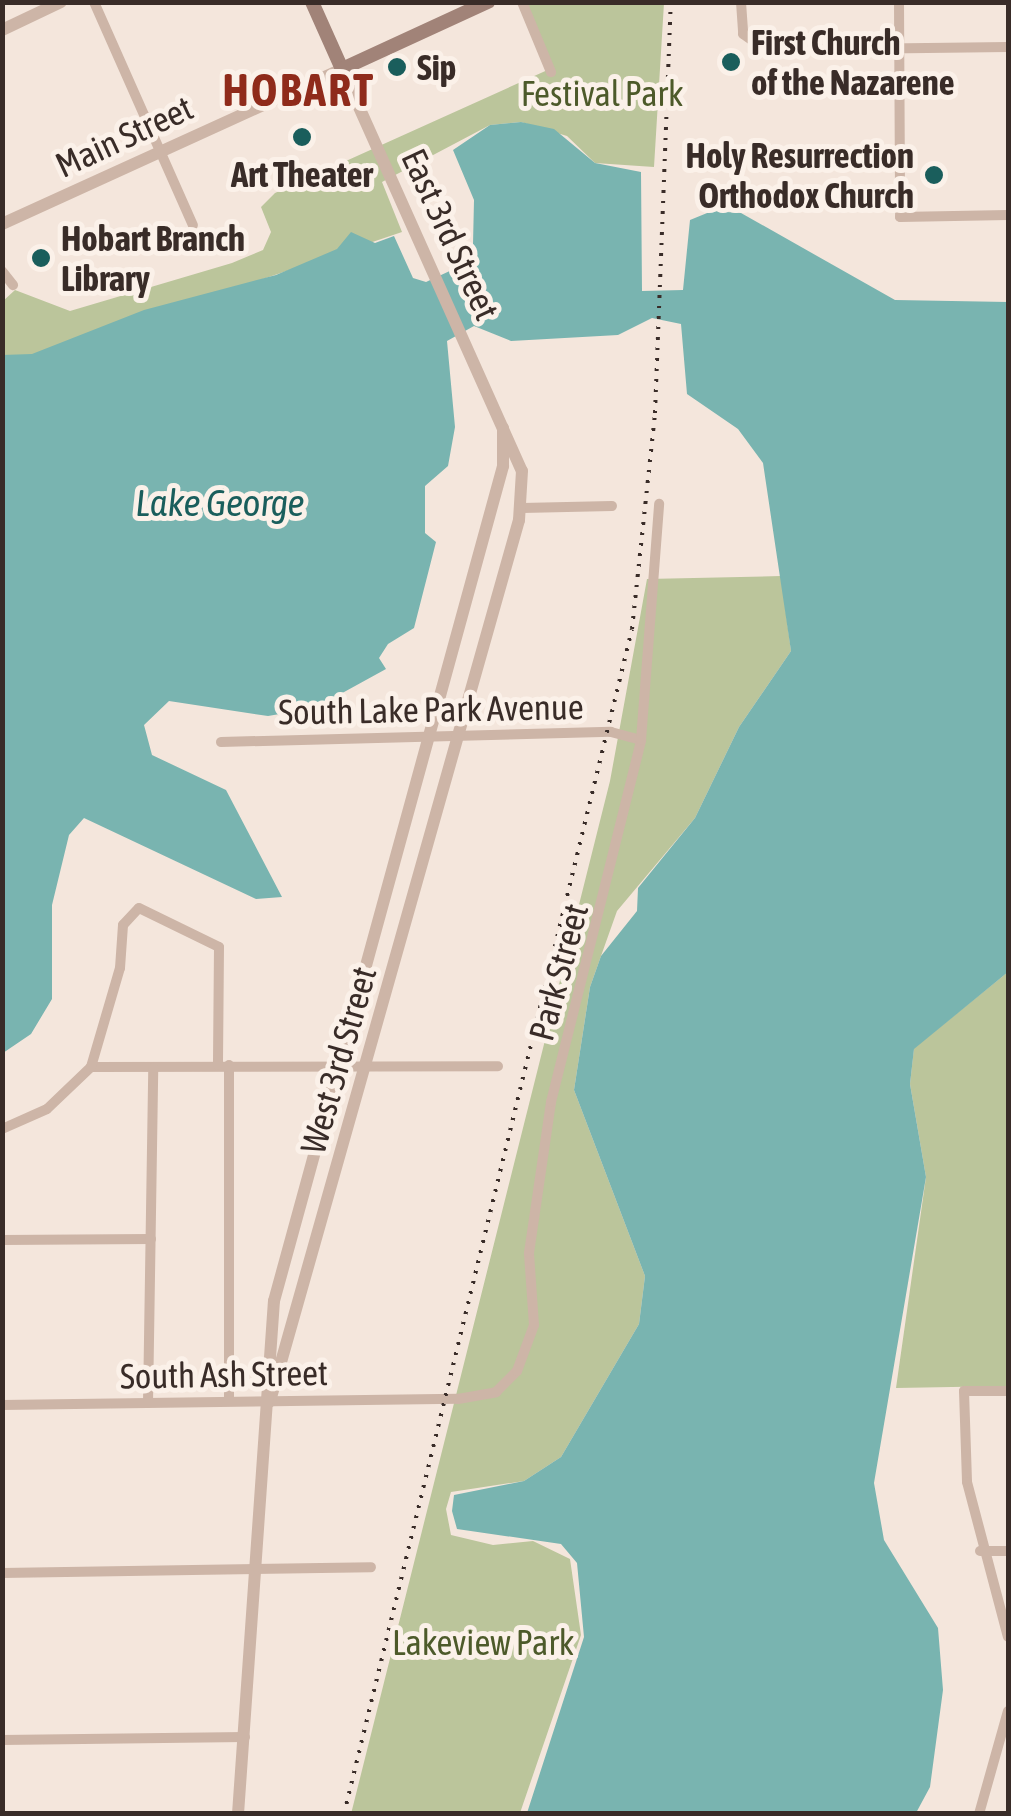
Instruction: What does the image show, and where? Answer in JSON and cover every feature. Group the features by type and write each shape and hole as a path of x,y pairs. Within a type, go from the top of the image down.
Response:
{"main road":[{"path":"312,2 342,69"},
{"name":"Main Street","path":"342,69 488,2"}],"street":[{"path":"2,30 61,2"},
{"path":"94,2 192,225"},
{"path":"522,2 551,72"},
{"path":"741,2 743,34 766,50 1008,47"},
{"path":"899,2 900,217 1008,215"},
{"name":"Main Street","path":"2,224 342,69"},
{"name":"East 3rd Street","path":"342,69 522,471 522,508 461,734"},
{"path":"2,270 13,285"},
{"name":"East 3rd Street","path":"430,734 504,466 502,426"},
{"name":"Park Street","path":"447,1398 504,1387 534,1325 529,1253 551,1102 641,740 659,504"},
{"path":"522,508 612,506"},
{"name":"South Lake Park Avenue","path":"221,742 430,734 641,740"},
{"name":"West 3rd Street","path":"238,1814 286,1240 430,734"},
{"name":"West 3rd Street","path":"270,1401 461,734"},
{"path":"2,1128 47,1109 91,1068 129,911 208,935 219,948 229,1400"},
{"path":"91,1068 338,1063 498,1066"},
{"path":"148,1403 153,1068"},
{"path":"2,1240 150,1238"},
{"path":"1008,1391 964,1391 980,1551 1008,1637"},
{"name":"South Ash Street","path":"2,1405 447,1398"},
{"path":"980,1551 1008,1551"},
{"path":"2,1573 370,1566"},
{"path":"979,1814 1008,1711"},
{"path":"2,1740 244,1737"}],"green space":[{"name":"Festival Park","path":"524,3 664,3 654,167 595,163 567,136 521,122 490,125 382,182 402,232 3,367 2,302 15,290 70,311 232,263 263,250 271,232 261,207 275,193 552,68"},
{"name":"Lakeview Park","path":"781,576 791,651 739,727 695,818 617,911 590,987 574,1090 645,1276 639,1324 561,1457 524,1481 451,1492 446,1509 451,1535 493,1545 533,1541 570,1559 581,1635 520,1813 351,1814 610,781 647,579"},
{"path":"1008,972 1008,1386 896,1388 926,1177 910,1084 914,1048"}],"water":[{"name":"Lake George","path":"521,122 554,129 595,163 641,172 642,291 683,290 690,220 712,211 741,213 895,300 1008,302 1008,972 914,1049 910,1084 926,1177 874,1483 884,1540 938,1628 943,1690 930,1787 916,1813 527,1813 584,1637 577,1563 561,1544 457,1529 452,1511 454,1495 524,1481 561,1457 639,1324 645,1276 574,1090 590,987 601,956 637,911 638,888 695,818 739,727 791,651 763,463 738,429 687,394 681,324 652,318 618,335 511,341 474,326 447,341 455,427 448,466 425,486 425,533 436,542 414,628 388,644 379,658 386,669 315,708 268,716 169,701 144,725 152,755 226,790 282,897 256,899 84,818 69,835 52,905 52,999 31,1034 3,1053 2,355 32,354 144,310 276,275 337,249 351,232 375,243 394,236 413,278 426,282 454,269 473,244 474,200 453,150 490,125"}],"railway":[{"path":"344,1814 632,629 655,413 671,2"}],"place":[{"name":"First Church of the Nazarene","path":"731,62"},
{"name":"Sip","path":"397,67"},
{"name":"Art Theater","path":"302,137"},
{"name":"Holy Resurrection Orthodox Church","path":"934,175"},
{"name":"Hobart Branch Library","path":"41,258"}],"district":[{"name":"HOBART","path":"299,91"}]}
